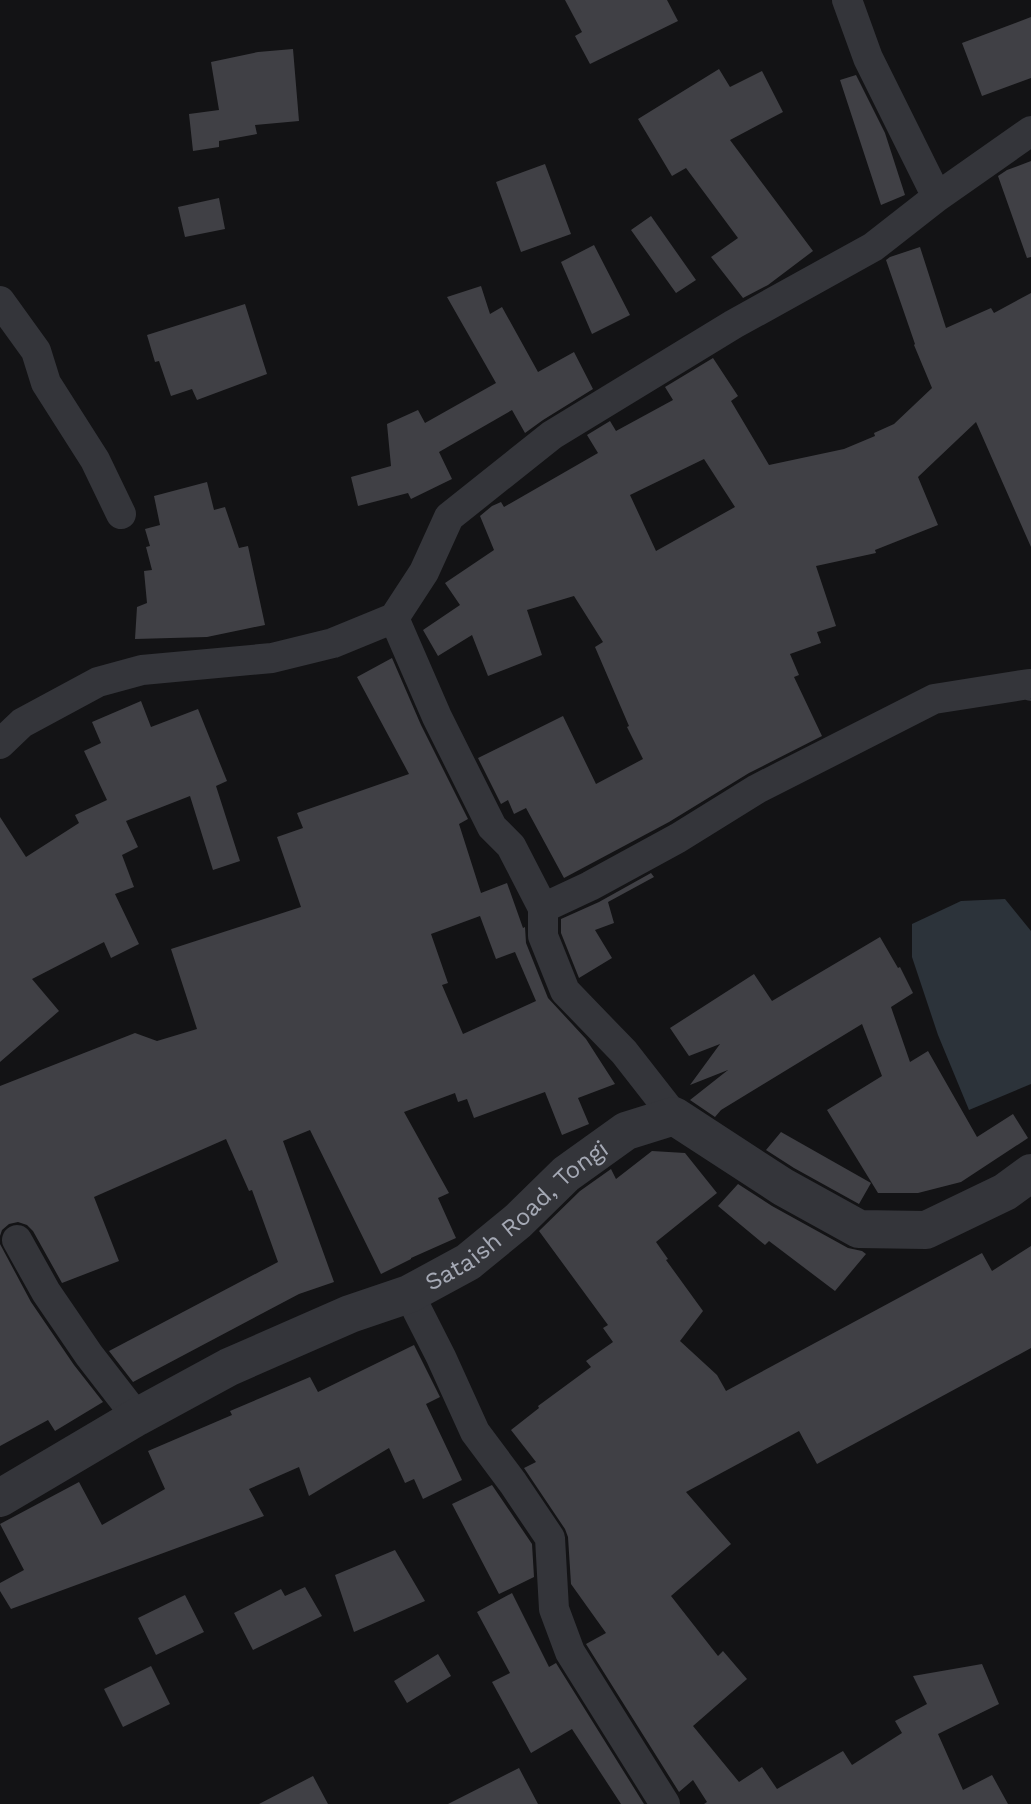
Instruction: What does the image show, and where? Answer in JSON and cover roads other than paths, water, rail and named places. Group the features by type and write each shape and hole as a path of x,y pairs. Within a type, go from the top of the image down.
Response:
{"street":[{"path":"847,0 868,58 937,197"},
{"path":"0,744 22,723 98,682 142,670 272,658 333,643 394,618 424,572 449,517 552,435 734,324 873,247 937,197 1031,131"},
{"path":"0,301 36,351 46,383 95,460 121,514"},
{"path":"394,618 437,717 492,827 511,846 543,908 543,936 565,991 624,1052 674,1116 783,1187 859,1229 926,1230 1005,1192 1031,1173"},
{"path":"543,908 665,845 757,789 934,699 1031,686"},
{"name":"Sataish Road, Tongi","path":"0,1498 229,1367 350,1314 409,1294 468,1262 518,1221 566,1174 626,1131 674,1116"},
{"path":"17,1240 46,1292 137,1417"},
{"path":"409,1294 475,1432 550,1538 554,1609 570,1652 665,1804"}]}
